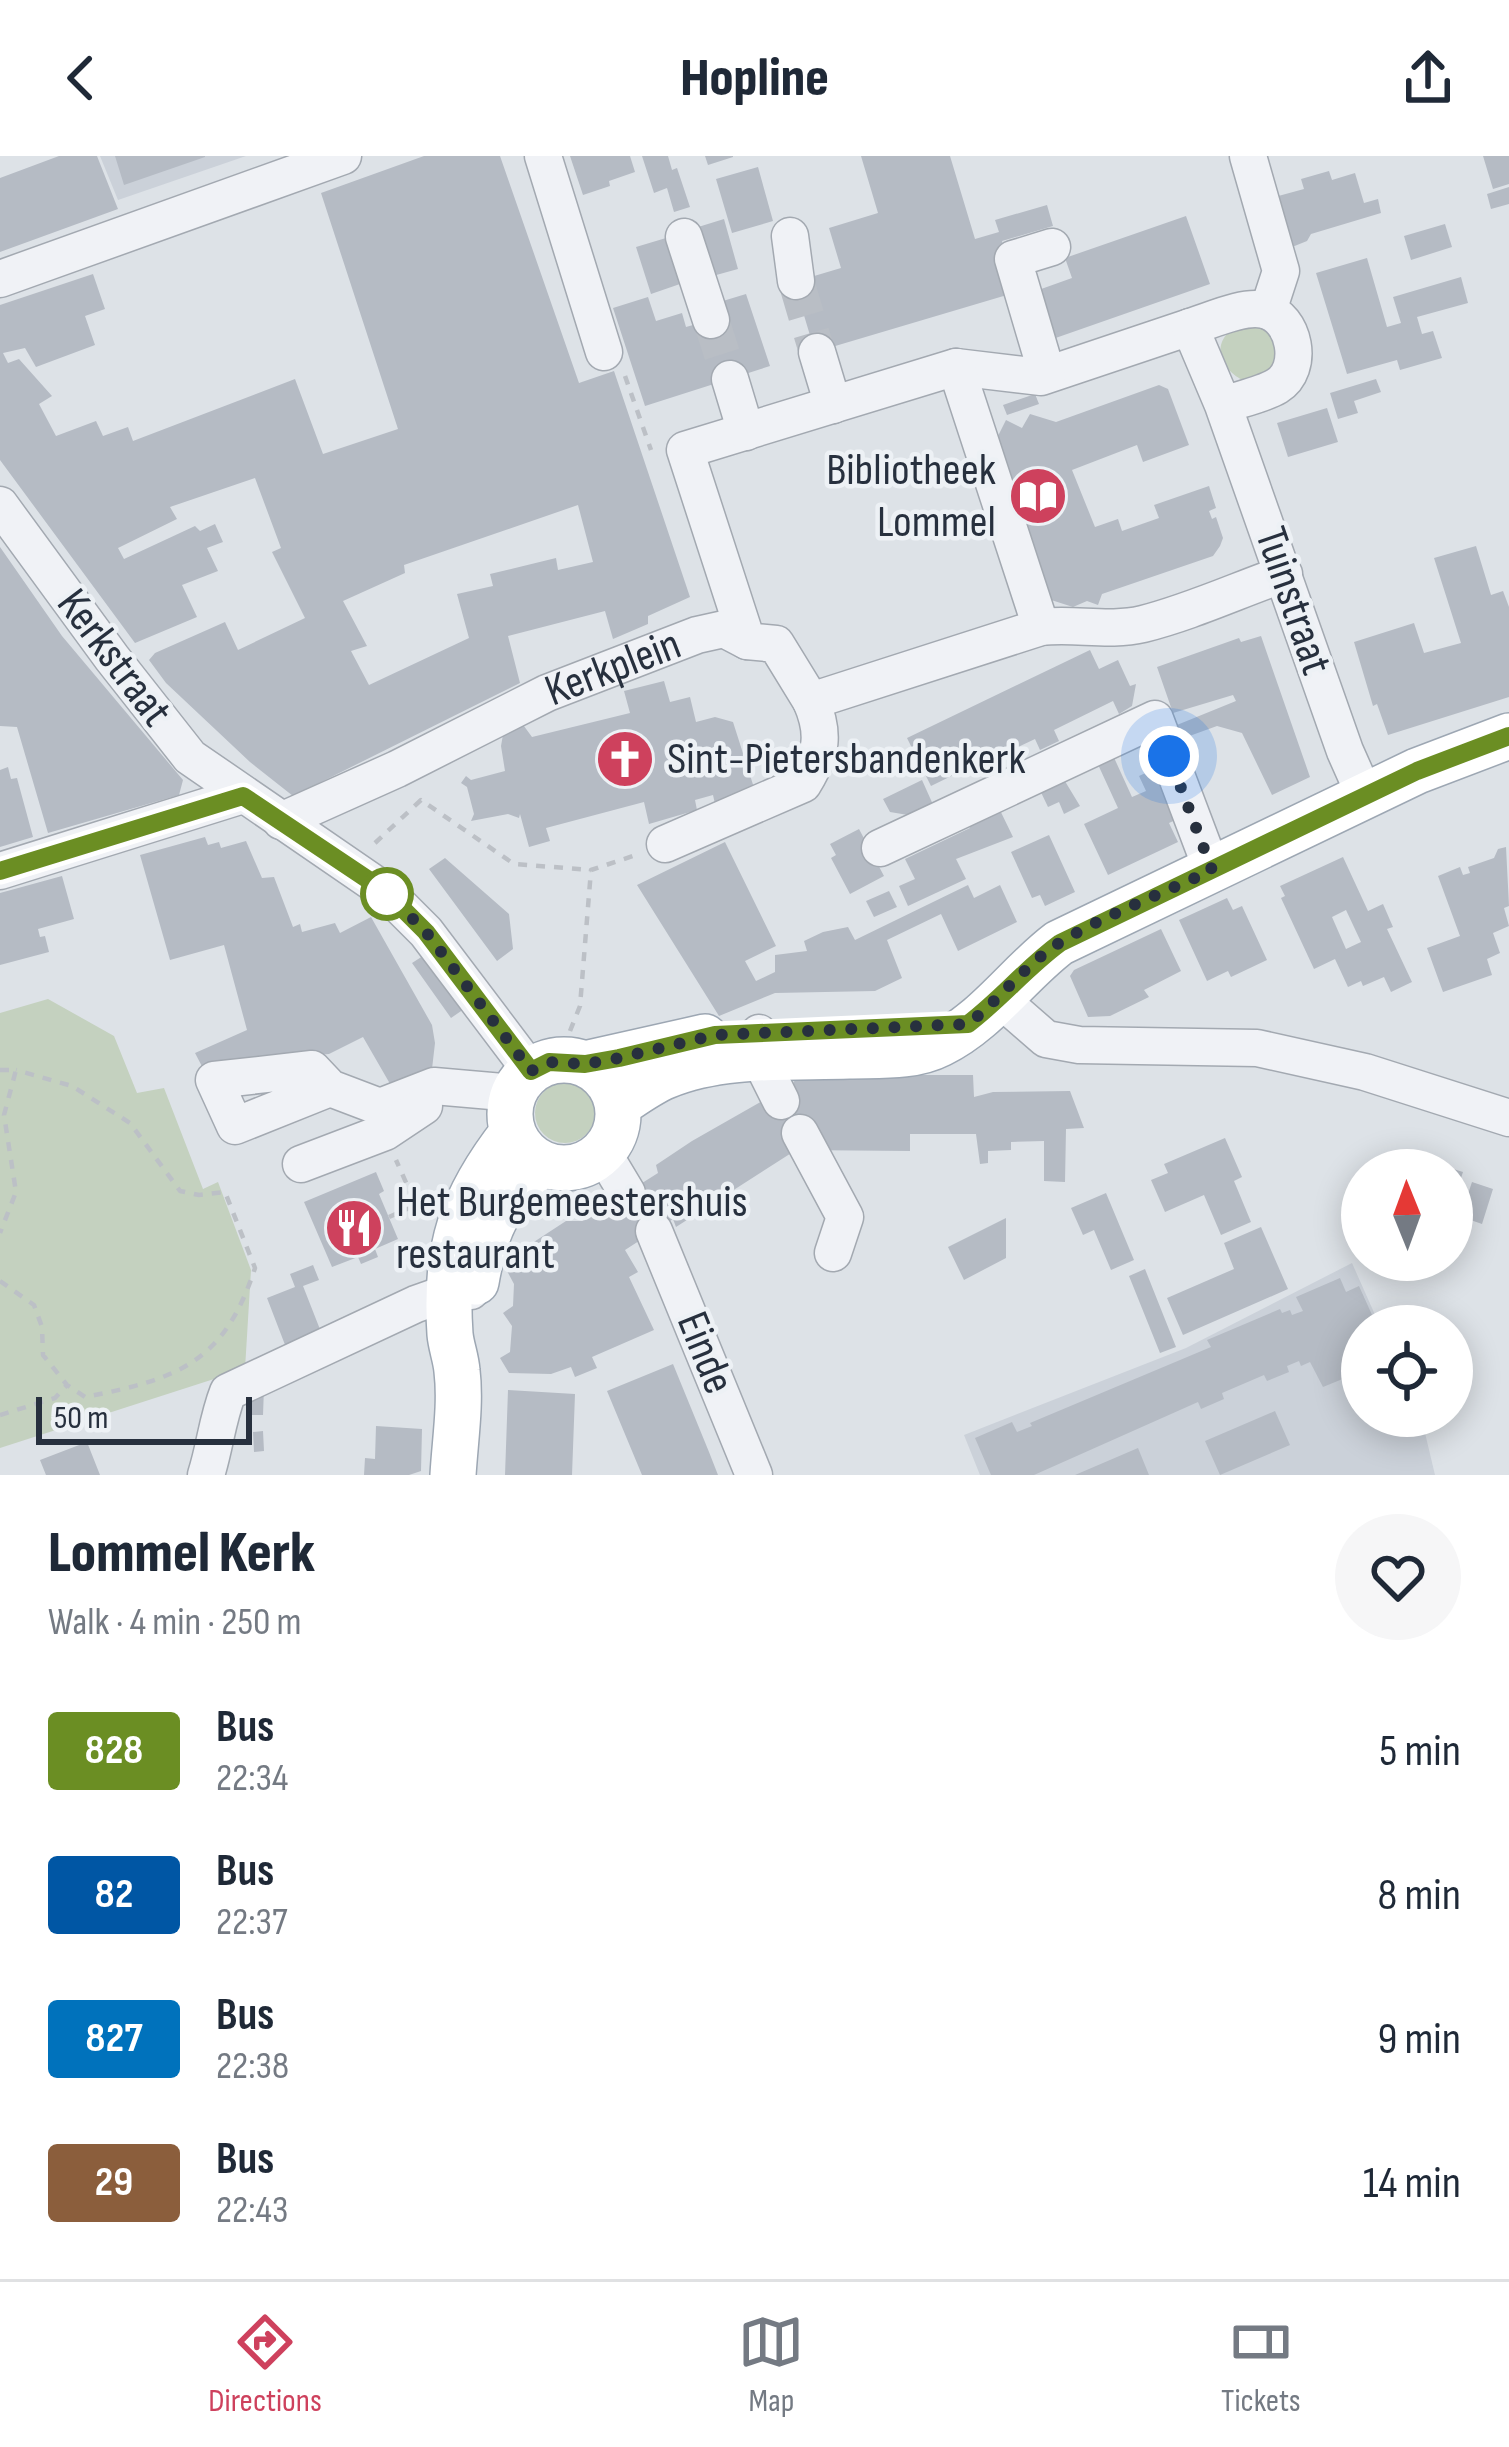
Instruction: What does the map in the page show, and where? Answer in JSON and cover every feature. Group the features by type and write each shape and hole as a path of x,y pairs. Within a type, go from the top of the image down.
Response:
{"main road":[{"path":"618,1105 664,1076 759,1046 984,1012 1060,943 1417,771 1509,736"},
{"path":"453,1475 458,1372 450,1337 463,1291 462,1213 479,1175 542,1097 715,1035 759,1046"},
{"path":"612,1088 618,1105 613,1139 603,1153 585,1165 563,1169 542,1097 612,1088"}],"street":[{"path":"0,279 279,194 343,156"},
{"path":"543,156 604,352"},
{"path":"1248,156 1281,272 1268,310"},
{"path":"790,236 796,281"},
{"path":"684,237 711,320"},
{"path":"1047,374 1013,260 1052,247"},
{"path":"665,844 802,784 816,763 822,740 811,701 776,644 747,641 685,450 956,367 1041,377 1190,327 1268,310 1289,333 1292,369 1280,386 1223,405"},
{"name":"Tuinstraat","path":"1190,327 1223,405 1365,796"},
{"path":"817,352 832,405"},
{"path":"956,367 1041,627"},
{"path":"730,379 746,432"},
{"name":"Kerkstraat","path":"0,505 190,757 243,796"},
{"path":"811,701 1041,627 1143,624 1284,574"},
{"name":"Kerkplein","path":"281,821 547,693 698,635 724,629 747,641"},
{"path":"880,848 1155,719 1212,870"},
{"path":"0,871 243,796 385,891 426,932 542,1097"},
{"path":"984,1012 1046,1039 1079,1045 1257,1048 1365,1072 1509,1118"},
{"path":"759,1046 781,1101"},
{"path":"330,1088 380,1107 434,1086 542,1097"},
{"path":"302,1164 385,1132 431,1101 459,1089"},
{"path":"800,1133 845,1217 833,1253"},
{"path":"603,1153 627,1192"},
{"name":"Einde","path":"654,1232 754,1475"},
{"path":"206,1475 214,1426 228,1392 416,1304 463,1291"}],"path":[{"path":"604,352 620,362 655,460 685,450"},
{"path":"630,420 640,417"},
{"path":"351,869 422,800 514,864 590,870 665,844"},
{"path":"542,1097 580,1006 590,870"},
{"path":"0,1070 72,1086 130,1123 180,1191 225,1192 256,1268 242,1308 216,1346 183,1369 85,1397 43,1355 42,1327 34,1305 0,1281"},
{"path":"0,1233 16,1192 4,1115 16,1070"},
{"path":"385,1132 416,1205 389,1217"},
{"path":"0,1415 55,1398 68,1385"}],"shaded area":[{"path":"100,156 246,156 118,200"},
{"path":"1341,1269 1341,1281 1360,1281 1371,1305 1341,1305 1341,1437 1426,1437 1435,1475 980,1475 964,1435 1186,1348"}],"green space":[{"path":"1255,321 1279,337 1274,373 1245,381 1227,368 1221,347 1230,331"},
{"path":"48,999 114,1036 137,1093 164,1088 203,1189 218,1182 251,1270 245,1369 0,1448 0,1013"},
{"path":"565,1083 587,1091 595,1113 587,1135 565,1143 543,1135 535,1113 543,1091"}],"building":[{"path":"59,156 97,156 118,209 0,252 0,178"},
{"path":"115,156 205,156 205,157 124,185"},
{"path":"424,156 500,156 579,383 614,371 690,597 613,639 605,611 508,636 520,683 293,796 166,683 149,660 225,622 238,650 305,618 272,552 281,548 255,478 170,507 177,519 118,548 124,559 195,526 200,531 215,524 223,542 207,548 218,571 182,585 197,617 135,643 0,460 0,305 93,274 105,309 85,316 95,345 36,367 25,348 3,353 8,363 19,359 52,396 39,404 56,436 96,421 103,436 128,427 133,441 295,379 323,454 398,429 321,193","holes":["578,505 593,562 558,570 556,558 490,574 493,586 457,594 469,638 369,685 351,651 367,646 343,601 405,573 404,565"]},
{"path":"570,156 630,156 635,172 583,195"},
{"path":"642,156 668,156 690,207 674,212 667,188 654,193"},
{"path":"705,156 733,156 733,157 708,165"},
{"path":"861,156 950,156 975,239 999,232 995,220 1047,205 1053,226 1002,241 1017,292 815,352 794,282 841,268 829,228 878,213"},
{"path":"1483,156 1509,156 1509,184 1493,189"},
{"path":"758,167 773,221 732,233 716,179"},
{"path":"1329,171 1332,180 1355,173 1364,203 1378,199 1381,213 1311,234 1292,247 1271,198 1304,189 1301,179"},
{"path":"1509,187 1509,204 1491,209 1487,194"},
{"path":"1186,216 1210,284 1047,341 1030,293 1072,278 1065,258"},
{"path":"724,219 738,269 709,277 695,228"},
{"path":"1445,224 1452,247 1411,260 1404,236"},
{"path":"666,238 680,284 651,294 636,247"},
{"path":"1367,258 1387,327 1401,323 1393,297 1461,277 1468,303 1417,317 1422,334 1433,331 1442,358 1400,370 1397,360 1347,374 1316,273"},
{"path":"746,294 770,366 645,406 613,308 648,297 656,321 682,313 686,327 718,318 713,304"},
{"path":"1376,379 1381,392 1354,401 1358,413 1338,419 1330,393"},
{"path":"1159,385 1168,389 1189,445 1143,462 1137,445 1072,470 1095,527 1118,519 1122,531 1159,518 1154,505 1209,486 1216,508 1209,511 1223,538 1220,546 1213,556 1102,594 1098,605 1087,601 1073,607 1045,598 994,444 1006,420 1022,428 1030,414 1056,422"},
{"path":"1035,394 1039,404 1007,415 1003,405"},
{"path":"1327,408 1338,442 1288,457 1277,423"},
{"path":"1476,546 1491,595 1503,591 1509,607 1509,697 1388,735 1377,704 1373,706 1354,642 1414,623 1424,653 1461,643 1434,558"},
{"path":"0,547 62,636 183,780 179,795 48,833 17,727 0,726"},
{"path":"1261,636 1310,777 1272,795 1242,733 1217,726 1173,742 1167,729 1236,701 1233,695 1173,713 1157,667 1239,638 1241,642"},
{"path":"1090,650 1099,669 1118,660 1130,686 1136,684 1132,706 1119,714 1113,701 1054,730 1059,741 1040,750 1035,739 993,759 999,770 987,776 980,762 931,786 907,738"},
{"name":"Sint-Pietersbandenkerk","path":"664,681 670,702 690,697 696,722 715,717 733,722 756,794 715,804 713,795 695,800 697,810 649,824 644,802 546,828 550,841 529,847 520,814 519,818 508,814 471,821 474,814 467,787 461,783 466,776 471,780 505,771 504,729 521,722 532,737 630,713 624,691"},
{"path":"1111,751 1132,797 1146,791 1139,776 1158,767 1182,817 1169,823 1178,842 1108,875 1084,824 1118,808 1095,758"},
{"path":"8,767 11,779 17,778 33,837 0,847 0,770"},
{"path":"1060,773 1080,806 1064,814 1059,802 1048,807 1037,784"},
{"path":"922,780 935,809 920,817 890,812 883,799"},
{"path":"996,802 1013,837 956,859 966,879 908,906 899,886 915,879 905,859 970,828 965,817"},
{"path":"859,829 884,876 850,894 831,858 836,855 830,844"},
{"path":"1049,835 1075,892 1045,906 1040,895 1032,898 1011,852"},
{"path":"205,837 208,845 219,842 221,848 246,841 262,878 274,877 293,927 300,924 302,932 335,923 340,933 371,917 432,1025 432,1069 393,1089 363,1037 329,1054 231,1063 206,1074 195,1053 247,1030 224,945 170,960 140,855"},
{"path":"725,842 776,946 745,961 756,981 775,972 775,955 807,951 804,941 823,932 848,927 855,940 968,885 974,898 1000,885 1017,922 958,951 941,914 887,940 902,978 875,991 775,993 719,1016 637,885"},
{"path":"1506,847 1509,906 1504,908 1509,926 1493,933 1500,953 1487,959 1492,975 1443,992 1427,948 1460,936 1438,876 1460,867 1463,875 1470,873 1468,867 1494,858 1498,849"},
{"path":"1343,857 1368,911 1383,904 1393,927 1387,929 1412,982 1391,992 1384,977 1348,987 1335,959 1314,969 1281,898 1285,896 1280,886","holes":["1346,910 1361,942 1346,949 1332,917"]},
{"path":"445,858 509,914 513,949 497,961 429,869"},
{"path":"62,876 74,919 38,929 49,952 0,965 0,893"},
{"path":"889,891 897,907 874,917 866,901"},
{"path":"1227,898 1233,910 1242,906 1267,960 1231,977 1228,971 1207,981 1179,920"},
{"path":"1161,929 1181,971 1144,990 1149,997 1110,1016 1088,1017 1070,976 1074,970"},
{"path":"426,954 464,1009 451,1018 412,963"},
{"path":"801,1075 973,1075 974,1097 993,1092 1070,1091 1084,1128 1066,1129 1065,1182 1044,1181 1044,1141 1011,1142 1011,1150 988,1151 988,1163 980,1164 976,1134 910,1134 910,1151 796,1150 676,1227 673,1219 625,1250 638,1272 629,1277 654,1330 592,1357 597,1368 575,1377 571,1367 551,1374 509,1373 500,1358 510,1352 512,1326 503,1313 513,1306 514,1284 506,1269 516,1263 517,1253 566,1221 582,1221 658,1173 656,1165 692,1141 764,1100 785,1098 795,1080 802,1080"},
{"path":"1225,1138 1242,1177 1234,1181 1251,1222 1221,1235 1204,1195 1165,1212 1151,1180 1168,1173 1164,1164"},
{"name":"Het Burgemeestershuis restaurant","path":"376,1172 384,1191 379,1194 398,1239 375,1249 378,1257 361,1264 358,1257 332,1267 304,1202"},
{"path":"1473,1182 1493,1189 1482,1224 1473,1221"},
{"path":"1106,1193 1134,1260 1111,1270 1094,1230 1083,1235 1071,1208"},
{"path":"1006,1218 1006,1258 964,1280 948,1247"},
{"path":"1261,1227 1288,1289 1183,1335 1167,1298 1234,1269 1224,1243"},
{"path":"313,1265 319,1280 303,1286 323,1337 287,1350 267,1298 295,1287 290,1274"},
{"path":"1145,1269 1176,1347 1160,1353 1129,1276"},
{"path":"1340,1278 1346,1292 1359,1286 1368,1305 1341,1305 1341,1380 1323,1387 1310,1362 1301,1366 1299,1361 1287,1366 1289,1372 1267,1381 1264,1375 1222,1393 1224,1399 1201,1409 1198,1402 1034,1475 991,1475 975,1438 1012,1422 1017,1432 1032,1426 1030,1423 1211,1347 1207,1340 1280,1309 1292,1315 1303,1311 1296,1297"},
{"path":"673,1364 718,1475 642,1475 607,1391"},
{"path":"251,1388 264,1388 263,1415 250,1415"},
{"path":"508,1390 575,1394 572,1475 505,1475"},
{"path":"1275,1411 1290,1445 1220,1475 1205,1441"},
{"path":"376,1426 422,1429 421,1471 364,1475 365,1458 375,1459"},
{"path":"263,1431 264,1451 254,1452 253,1432"},
{"path":"87,1442 100,1475 46,1475 40,1460"},
{"path":"1138,1448 1149,1475 1075,1475"}],"tunnel":[{"path":"796,281 817,352"},
{"path":"711,320 730,379"}],"bus line":[{"name":"828","path":"0,871 243,796 385,891 426,932 531,1071 549,1062 585,1064 715,1035 968,1024 1060,943 1417,771 1509,736"}],"place":[{"name":"Bibliotheek Lommel","path":"1038,496"},
{"name":"Sint-Pietersbandenkerk","path":"625,759"},
{"name":"Het Burgemeestershuis restaurant","path":"354,1228"}],"route":[{"path":"387,894 385,891 426,932 531,1071 549,1062 585,1064 715,1035 968,1024 1060,943 1212,870 1169,756"}]}
